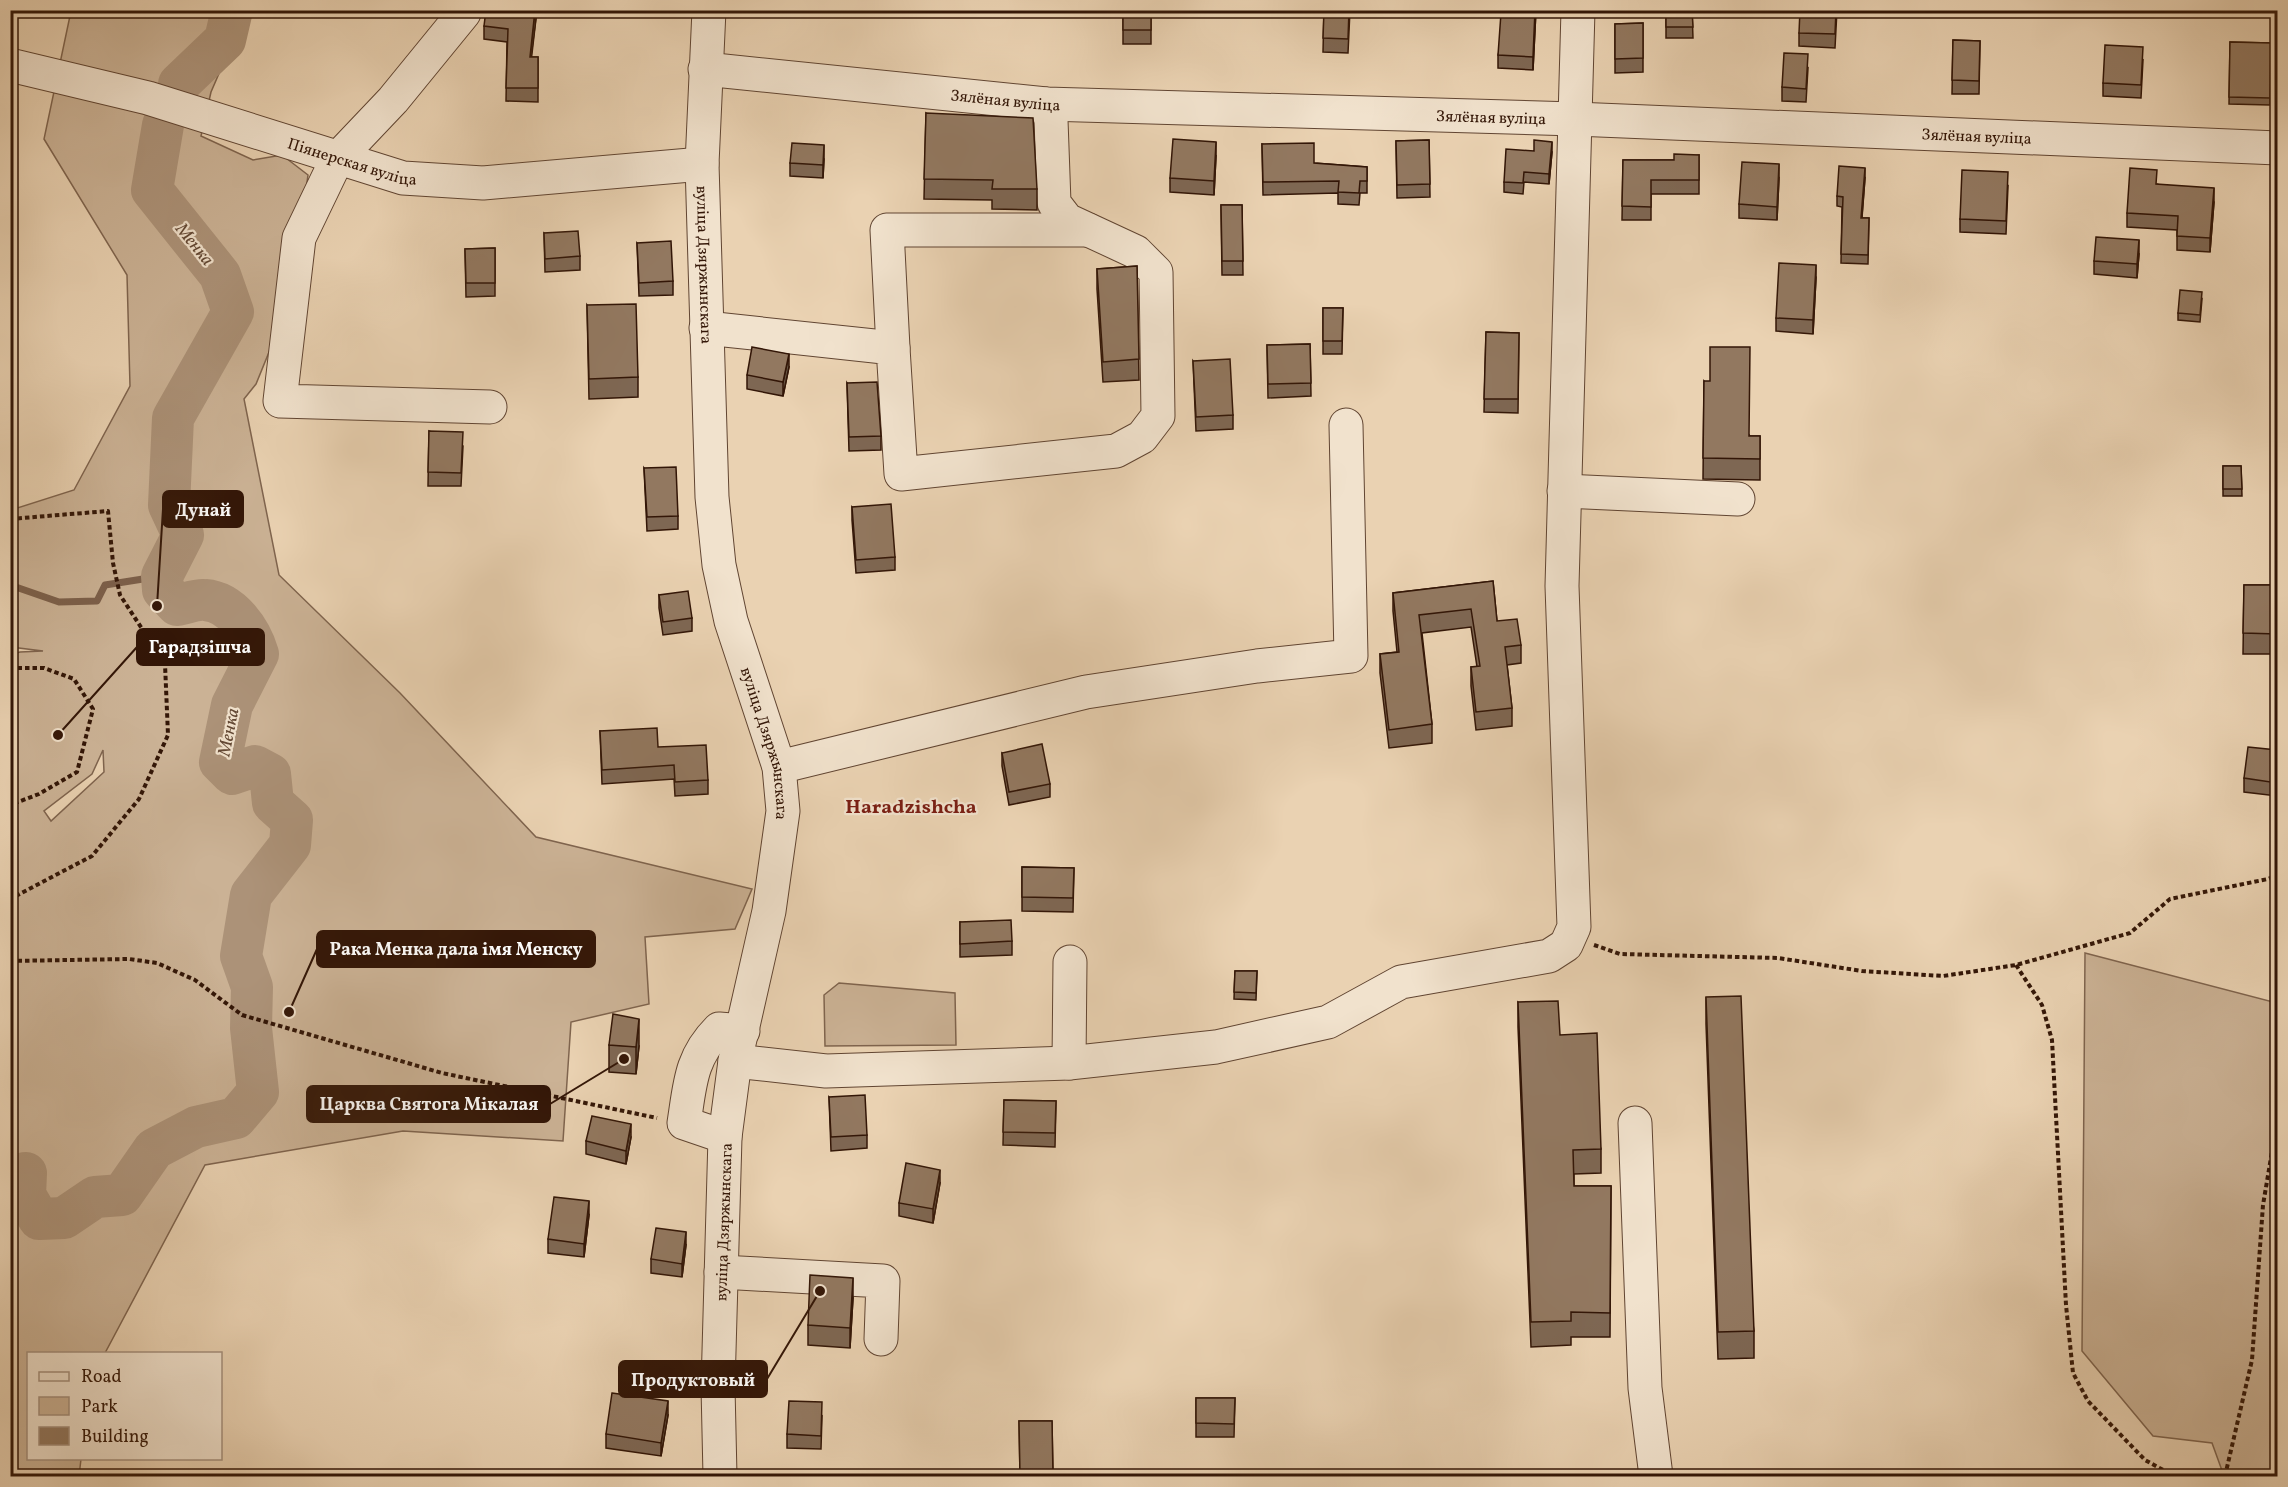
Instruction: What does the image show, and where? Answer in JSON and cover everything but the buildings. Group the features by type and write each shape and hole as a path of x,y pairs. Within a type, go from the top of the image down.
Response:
{"street":[{"name":"вуліца Дзяржынскага","path":"709,10 702,164 712,497 719,565 731,621 779,767 783,811 778,863 739,1046 725,1137 718,1387 720,1476"},
{"path":"725,1137 684,1123 692,1066 706,1041 718,1029 739,1046 826,1071 1069,1063 1216,1047 1328,1022 1401,982 1550,956 1566,945 1574,927 1562,586 1578,10"},
{"path":"464,13 393,100 337,159 299,238 280,401 490,407"},
{"name":"Піянерская вуліца","path":"10,65 148,98 403,178 483,183 702,164"},
{"name":"Зялёная вуліца","path":"705,69 1046,104 1575,119 2277,148"},
{"path":"1046,104 1051,120 1054,202 1067,220 1089,230 1136,252 1156,272 1158,416 1142,437 1116,451 901,474 887,230 1089,230"},
{"path":"706,328 893,348"},
{"path":"779,767 1086,692 1257,666 1351,657 1346,425"},
{"path":"1564,491 1738,499"},
{"path":"1069,1063 1070,962"},
{"path":"1635,1123 1646,1388 1656,1476"},
{"path":"721,1272 883,1281 881,1339"}],"path":[{"path":"10,519 108,511 113,563 120,595 165,664 168,735 139,800 92,856 10,899"},
{"path":"10,668 44,668 74,680 93,709 77,772 39,794 10,805"},
{"path":"1574,927 1598,948 1620,954 1778,958 1862,971 1943,976 2016,965 2130,933 2170,899 2268,879 2277,875"},
{"path":"10,961 129,959 157,963 195,980 242,1015 442,1073 684,1123"},
{"path":"2016,965 2042,1005 2052,1040 2066,1305 2073,1373 2088,1401 2145,1460 2174,1476"},
{"path":"2225,1476 2252,1360 2263,1205 2276,1128 2277,1099"}],"green space":[{"path":"71,11 246,11 211,92 201,136 253,160 282,155 308,175 291,298 256,384 244,399 279,575 400,693 536,837 752,889 735,929 645,937 649,1004 571,1022 563,1141 403,1131 205,1165 106,1352 27,1352 27,1460 81,1460 79,1476 11,1476 10,655 43,651 11,647 11,510 74,490 130,386 127,275 44,139","holes":["103,750 104,772 51,821 44,811 92,774"]},
{"path":"2085,953 2277,1003 2277,1476 2224,1476 2212,1443 2153,1436 2082,1351"},
{"path":"839,983 955,993 956,1045 825,1046 824,995"}],"waterway":[{"name":"Менка","path":"179,84 225,40 232,10"},
{"name":"Менка","path":"10,1176 26,1173 25,1195 39,1219 64,1218 95,1197 122,1195 154,1149 196,1127 236,1118 258,1092 251,1028 252,987 241,956 251,895 290,845 292,820 273,803 270,774 255,766 232,774 220,762 232,705 258,654 251,636 239,619 224,606 202,600 177,605 163,590 162,576 183,535 169,505 173,418 233,312 220,275 152,190 163,125"},
{"path":"10,585 59,602 97,601 105,585 162,576"}],"place":[{"name":"Дунай","path":"157,606"},
{"name":"Гарадзішча","path":"58,735"},
{"name":"Рака Менка дала імя Менску","path":"289,1012"},
{"name":"Царква Святога Мікалая","path":"624,1059"},
{"name":"Продуктовый","path":"820,1291"}],"district":[{"name":"Haradzishcha","path":"911,806"}]}
